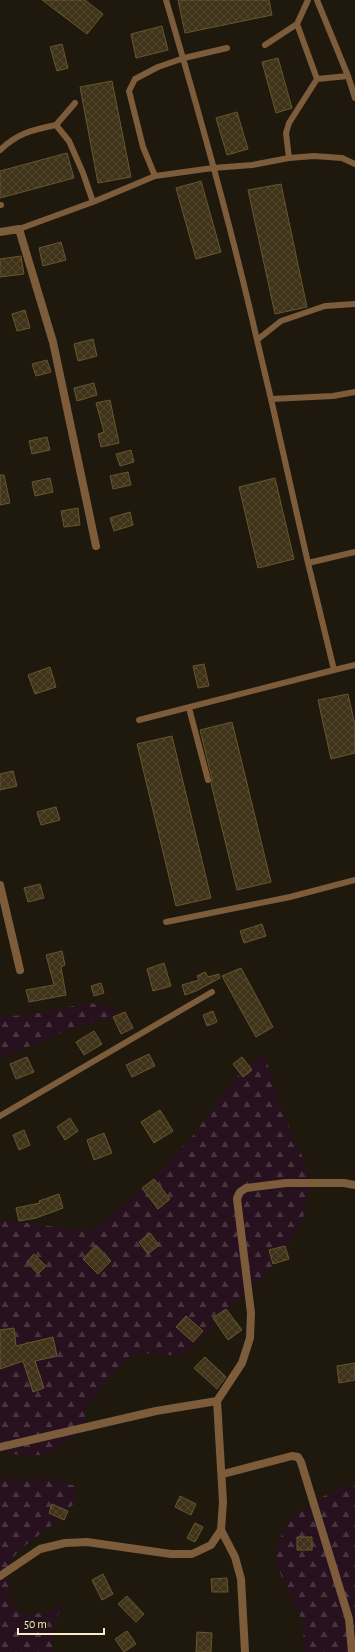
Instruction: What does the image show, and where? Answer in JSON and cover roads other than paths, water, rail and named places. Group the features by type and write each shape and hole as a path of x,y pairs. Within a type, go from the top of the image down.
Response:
{"street":[{"path":"0,232 18,230 53,342 96,546"},
{"path":"0,885 20,970"},
{"path":"0,1576 40,1549 65,1543 87,1542 171,1554 192,1554 211,1545 221,1530 223,1502 223,1474 218,1401 242,1363 250,1338 251,1313 237,1199 240,1192 246,1188 286,1183 344,1183 355,1185"},
{"path":"0,1448 156,1411 218,1401"},
{"path":"223,1474 292,1456 298,1457 301,1462 349,1619 352,1652"},
{"path":"221,1530 235,1557 241,1579 245,1652"}],"lane":[{"path":"166,0 184,58 246,292 308,564 334,670"},
{"path":"264,45 297,24 308,0"},
{"path":"316,0 348,76 355,98"},
{"path":"297,24 316,79"},
{"path":"155,176 143,147 129,91 134,79 158,67 184,58 227,48"},
{"path":"316,79 348,76"},
{"path":"289,158 286,133 289,123 316,79"},
{"path":"0,150 8,142 30,130 56,125 75,103"},
{"path":"56,125 69,142 83,173 93,202"},
{"path":"18,230 93,202 155,176 314,156 342,158 355,164"},
{"path":"257,340 281,321 325,306 355,304"},
{"path":"271,399 333,396 355,392"},
{"path":"308,564 355,552"},
{"path":"139,720 355,665"},
{"path":"189,708 208,780"},
{"path":"166,922 290,897 355,880"},
{"path":"0,1116 212,992"}]}
